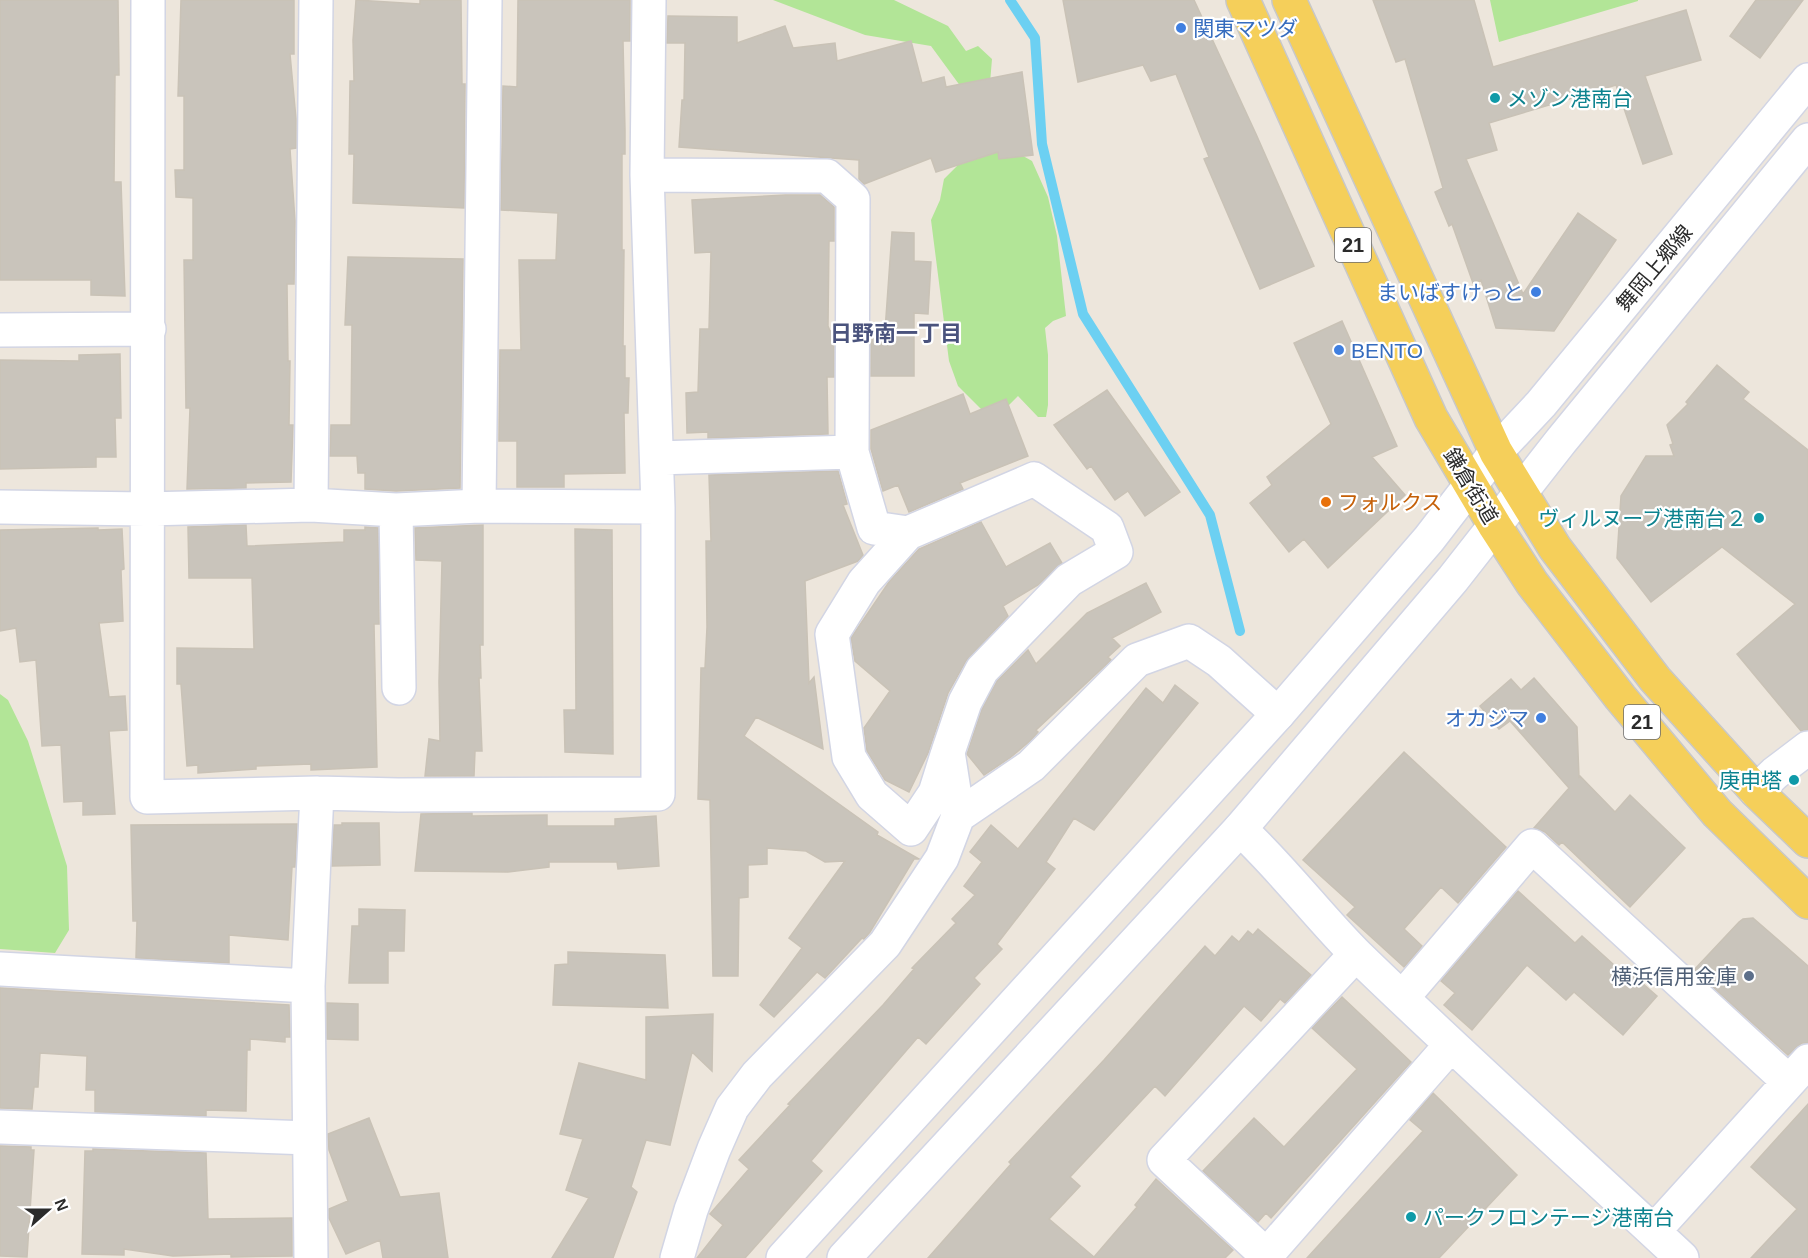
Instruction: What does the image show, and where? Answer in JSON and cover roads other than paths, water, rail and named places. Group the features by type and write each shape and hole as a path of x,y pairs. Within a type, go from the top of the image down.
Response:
{"main road":[{"name":"鎌倉街道","path":"1243,0 1431,418 1495,526 1532,583 1628,706 1717,813 1808,902"},
{"name":"鎌倉街道","path":"1289,0 1496,452 1521,493 1555,548 1655,680 1756,791 1808,841"}],"street":[{"path":"148,0 147,796 317,793 658,794 658,507 647,175 649,0"},
{"path":"311,505 316,0"},
{"path":"479,506 485,0"},
{"name":"舞岡上郷線","path":"783,1258 1278,714 1429,539 1496,452 1541,404 1808,80"},
{"path":"1778,118 1808,140"},
{"name":"舞岡上郷線","path":"844,1258 1240,829 1446,588 1808,140"},
{"path":"647,175 827,176 853,199 852,452 874,528 908,533"},
{"path":"0,330 148,329"},
{"path":"657,458 852,452"},
{"path":"1034,478 1107,528 1116,552 1069,580 982,670 965,702 935,793 911,829 872,795 849,757 832,634 864,582 908,533 1034,478"},
{"path":"0,507 146,508 311,505 396,510 479,506 658,507"},
{"path":"396,510 399,688"},
{"path":"958,816 1031,766 1137,660 1189,641 1219,661 1278,714"},
{"path":"1756,791 1808,748"},
{"path":"677,1258 695,1200 732,1108 757,1075 885,944 942,858 958,816 948,752"},
{"path":"311,1258 308,986 317,793"},
{"path":"1240,829 1269,856 1356,954 1450,1046 1682,1258"},
{"path":"1402,998 1532,846 1798,1071 1654,1232"},
{"path":"1356,954 1164,1160 1265,1257 1450,1046"},
{"path":"0,969 308,986"},
{"path":"0,1127 309,1138"}],"waterway":[{"path":"1010,0 1035,38 1042,144 1083,314 1210,515 1240,631"}],"place":[{"name":"関東マツダ","path":"1181,28"},
{"name":"メゾン港南台","path":"1495,98"},
{"name":"まいばすけっと","path":"1536,292"},
{"name":"BENTO","path":"1339,350"},
{"name":"フォルクス","path":"1326,502"},
{"name":"ヴィルヌーブ港南台２","path":"1759,518"},
{"name":"オカジマ","path":"1541,718"},
{"name":"庚申塔","path":"1794,780"},
{"name":"横浜信用金庫","path":"1749,976"},
{"name":"パークフロンテージ港南台","path":"1411,1217"}],"district":[{"name":"日野南一丁目","path":"896,333"}]}
